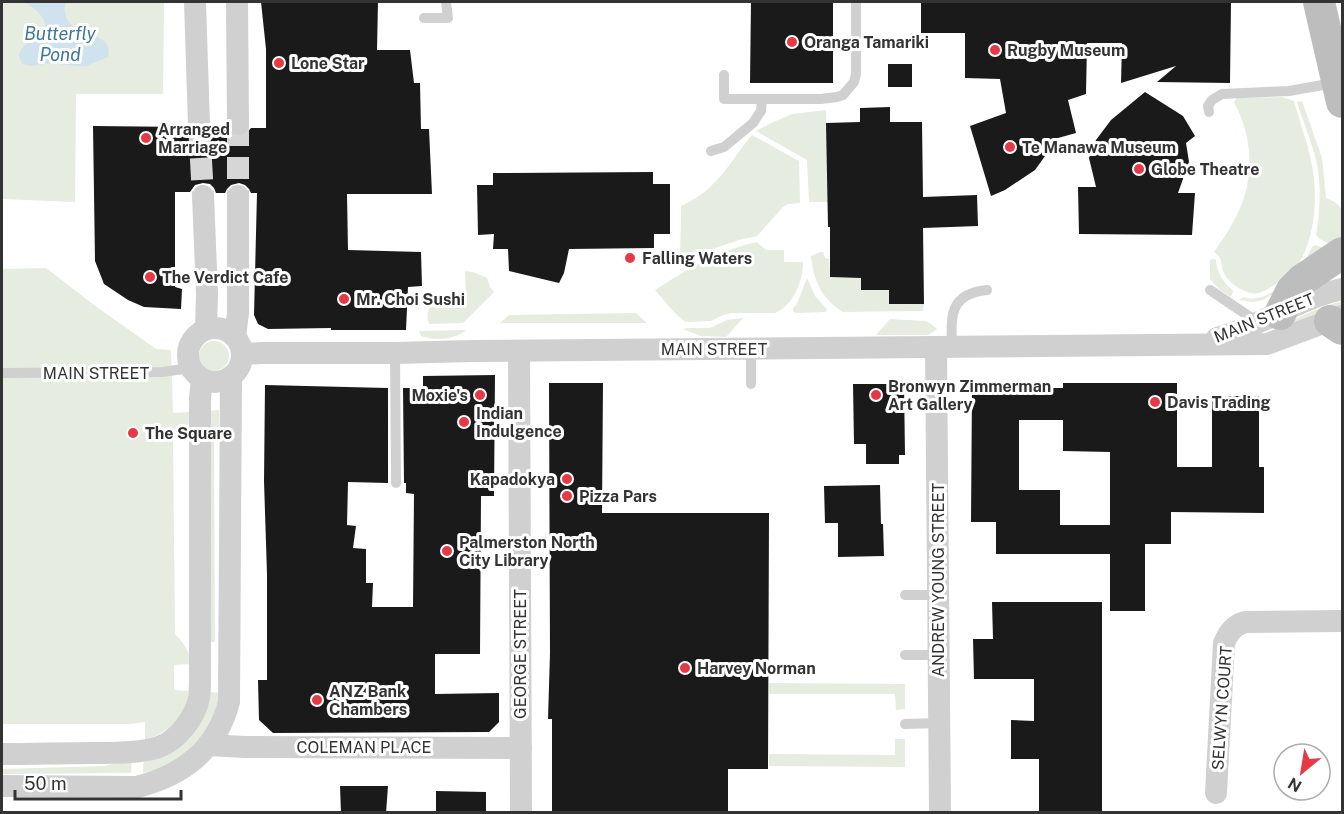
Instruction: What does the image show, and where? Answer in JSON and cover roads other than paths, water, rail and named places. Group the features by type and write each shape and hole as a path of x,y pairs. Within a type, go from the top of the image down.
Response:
{"main road":[{"path":"1319,2 1341,97"},
{"path":"1269,319 1302,280 1342,254"}],"street":[{"path":"195,2 199,126"},
{"path":"237,2 238,124"},
{"path":"203,196 207,293 206,329"},
{"path":"196,374 217,382 225,381 231,377 241,363 238,313 238,196"},
{"name":"MAIN STREET","path":"1186,346 1233,334 1306,300 1342,289"},
{"name":"MAIN STREET","path":"239,345 263,352 395,353 1186,346 1268,344 1338,322"},
{"path":"2,754 116,753 149,750 160,747 186,726 199,699 200,679 200,398 196,374 188,361 187,353 193,338 206,329 222,328 229,332 239,345"},
{"name":"ANDREW YOUNG STREET","path":"940,813 938,595 944,348"},
{"name":"GEORGE STREET","path":"519,351 521,813"},
{"path":"2,786 137,787 158,782 195,760 216,734 229,702 231,377"},
{"name":"SELWYN COURT","path":"1216,793 1224,643 1229,632 1236,625 1245,622 1342,621"},
{"name":"COLEMAN PLACE","path":"208,745 520,747"}],"lane":[{"path":"424,18 448,18 446,2"},
{"path":"724,75 724,99 830,99 843,95 854,82 856,74 856,2"},
{"path":"1209,112 1208,106 1212,100 1222,94 1289,91 1341,97"},
{"path":"711,151 724,147 753,123 761,111 762,99"},
{"path":"944,348 955,307 962,298 973,291 987,290"},
{"path":"1210,290 1269,319"},
{"path":"751,349 751,384"},
{"path":"395,353 396,483"},
{"name":"MAIN STREET","path":"2,374 162,372 196,374"},
{"path":"905,595 938,595"},
{"path":"905,655 938,655"},
{"path":"905,724 939,723"}],"water":[{"name":"Butterfly Pond","path":"23,2 66,2 65,12 70,24 105,42 108,57 86,66 50,63 32,66 22,64 19,56 23,47 39,37 45,29 43,19 36,10"}],"tunnel":[{"path":"238,124 238,196"},
{"path":"199,125 203,196"}],"place":[{"name":"Oranga Tamariki","path":"792,42"},
{"name":"Rugby Museum","path":"995,50"},
{"name":"Lone Star","path":"279,63"},
{"name":"Arranged Marriage","path":"146,138"},
{"name":"Te Manawa Museum","path":"1010,147"},
{"name":"Globe Theatre","path":"1139,169"},
{"name":"Falling Waters","path":"630,258"},
{"name":"The Verdict Cafe","path":"150,277"},
{"name":"Mr. Choi Sushi","path":"344,299"},
{"name":"Moxie's","path":"480,395"},
{"name":"Bronwyn Zimmerman Art Gallery","path":"876,395"},
{"name":"Davis Trading","path":"1155,402"},
{"name":"Indian Indulgence","path":"464,422"},
{"name":"The Square","path":"133,433"},
{"name":"Kapadokya","path":"567,479"},
{"name":"Pizza Pars","path":"567,496"},
{"name":"Palmerston North City Library","path":"447,551"},
{"name":"Harvey Norman","path":"685,668"},
{"name":"ANZ Bank Chambers","path":"317,700"}]}
